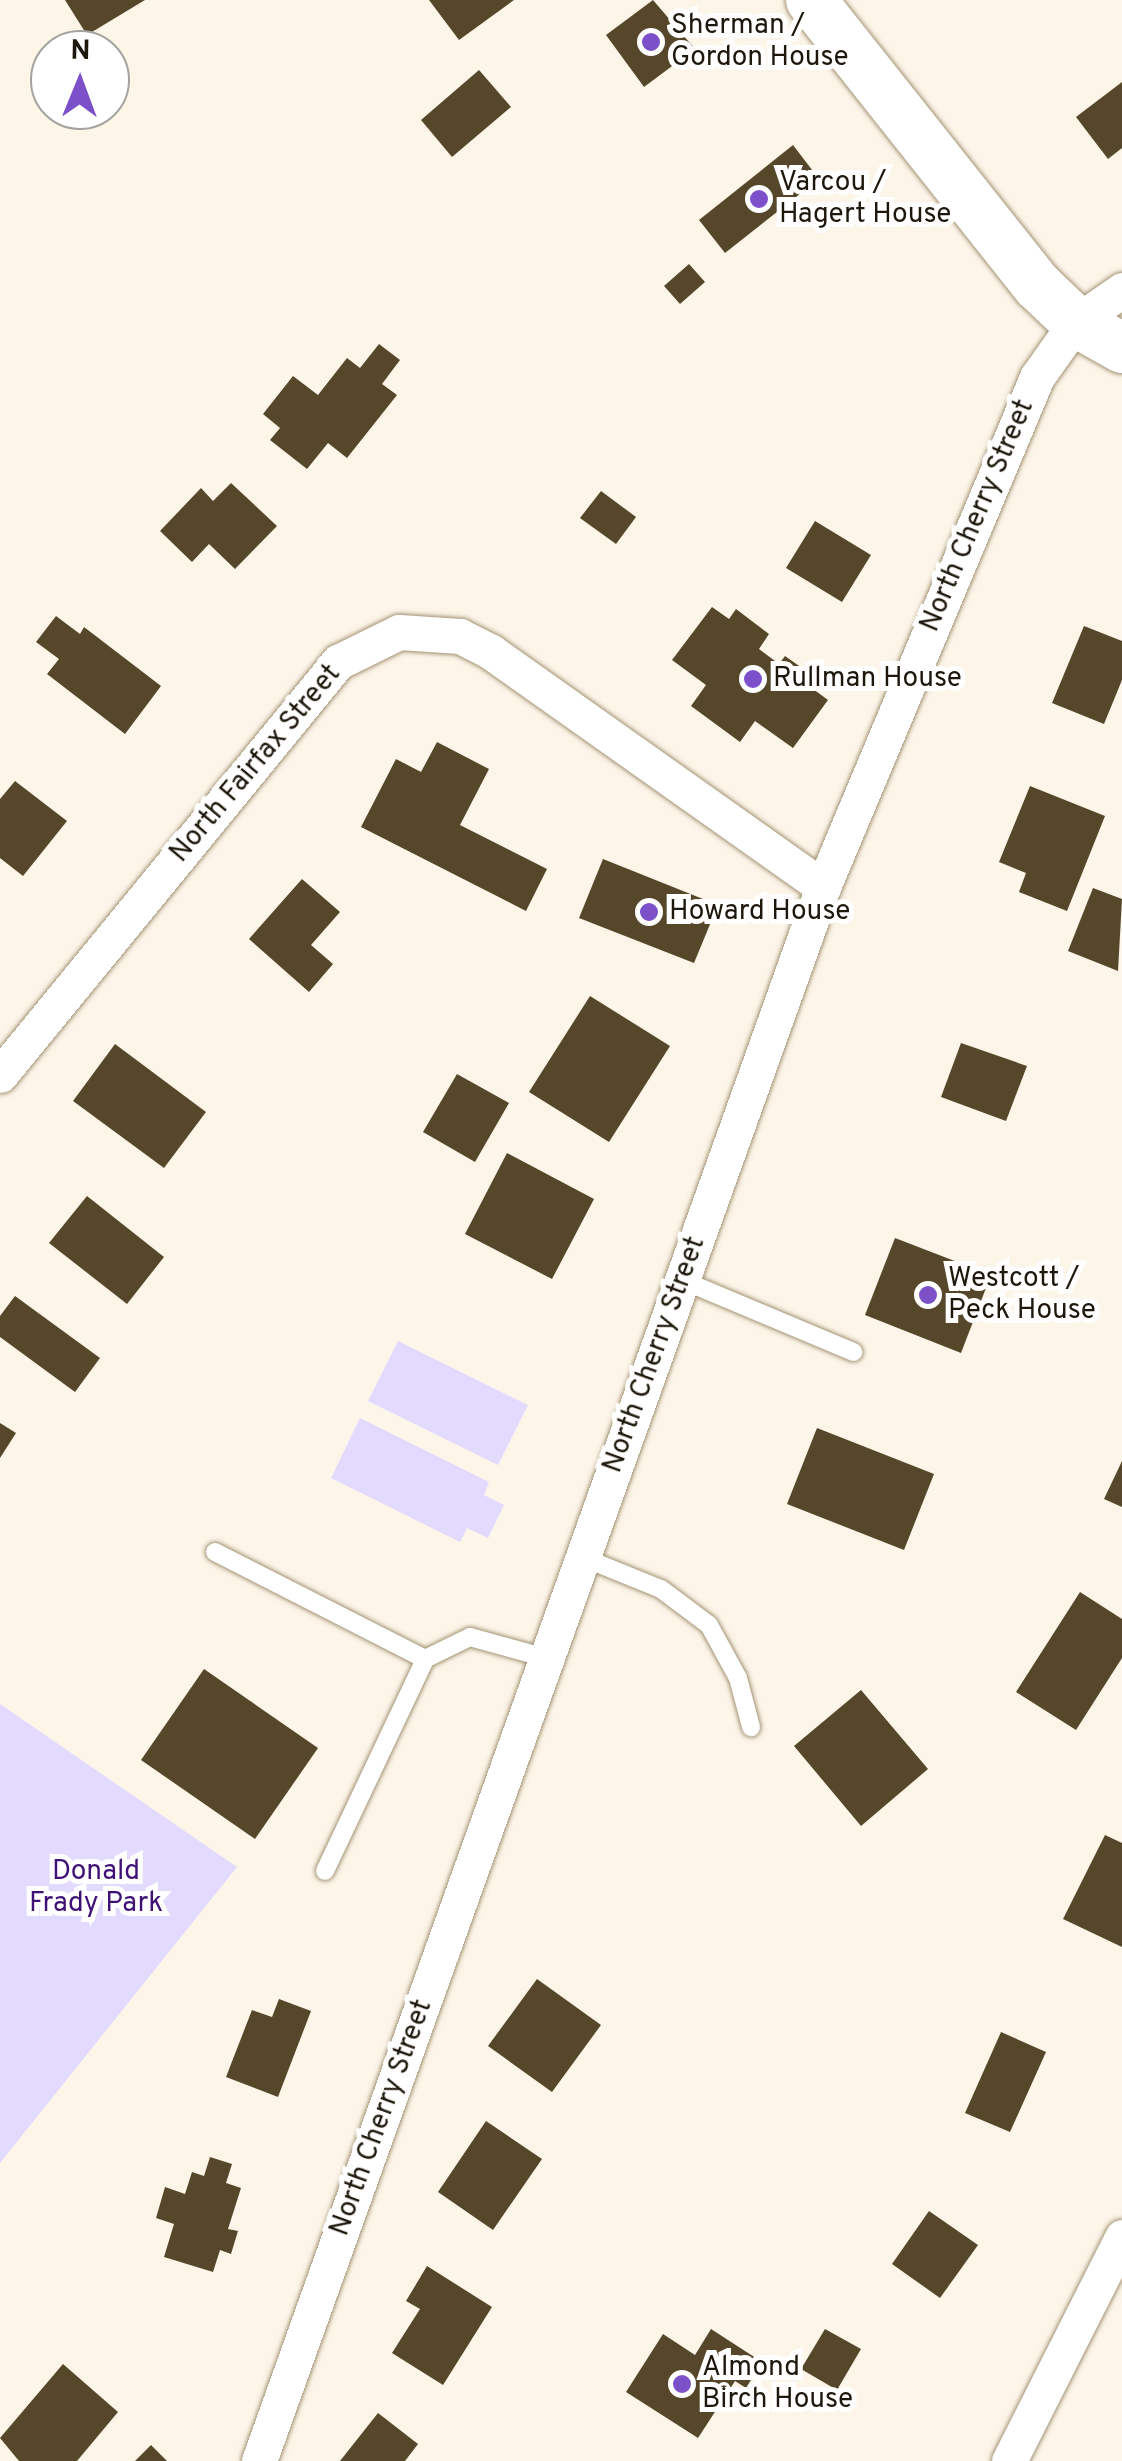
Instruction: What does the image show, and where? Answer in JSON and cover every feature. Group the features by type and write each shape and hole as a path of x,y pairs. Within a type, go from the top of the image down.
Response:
{"street":[{"path":"812,0 1024,269 1076,322 1122,348"},
{"name":"North Cherry Street","path":"259,2461 823,887 1034,384 1076,322 1122,290"},
{"name":"North Fairfax Street","path":"0,1075 338,662 399,632 460,636 491,652 823,887"},
{"path":"1010,2461 1122,2237"}],"lane":[{"path":"682,1280 853,1352"},
{"path":"215,1552 425,1659"},
{"path":"582,1557 661,1589 709,1625 738,1678 752,1727"},
{"path":"325,1871 425,1659 470,1637 546,1658"}],"green space":[{"path":"398,1341 528,1405 498,1465 368,1401"},
{"path":"360,1418 489,1482 484,1495 504,1505 488,1538 467,1528 460,1542 331,1478"},
{"name":"Donald Frady Park","path":"0,1704 237,1867 0,2163"}],"building":[{"path":"65,0 145,0 95,30 84,30"},
{"path":"429,0 514,0 459,40"},
{"name":"Sherman / Gordon House","path":"653,0 695,49 644,87 606,35"},
{"path":"479,70 511,107 452,157 421,120"},
{"path":"1122,82 1122,148 1108,159 1076,117"},
{"name":"Varcou / Hagert House","path":"793,145 819,179 725,253 699,220"},
{"path":"689,264 705,282 680,304 664,286"},
{"path":"379,344 400,360 382,384 397,395 347,458 328,443 307,469 270,440 280,428 263,414 293,376 318,395 347,358 360,368"},
{"path":"231,483 277,526 235,569 209,544 192,562 160,531 201,488 213,501"},
{"path":"601,491 636,517 616,544 580,518"},
{"path":"815,521 871,555 842,602 786,568"},
{"name":"Rullman House","path":"712,607 729,619 736,609 769,634 759,649 779,664 785,656 812,675 805,683 828,700 793,748 755,721 740,742 691,706 706,685 672,660"},
{"path":"56,616 80,634 84,627 161,686 125,734 47,674 59,659 36,642"},
{"path":"1084,626 1122,641 1122,680 1104,724 1052,703"},
{"path":"437,742 489,769 460,825 547,869 526,911 361,827 396,759 421,772"},
{"path":"15,781 67,821 23,876 0,858 0,799"},
{"path":"1030,786 1105,816 1067,911 1019,892 1026,873 999,862"},
{"name":"Howard House","path":"603,859 718,905 694,963 579,918"},
{"path":"302,879 340,912 311,945 333,964 309,992 249,939"},
{"path":"1093,888 1122,899 1118,971 1068,951"},
{"path":"590,996 670,1046 609,1142 529,1092"},
{"path":"961,1043 1027,1066 1006,1121 941,1097"},
{"path":"115,1044 206,1112 164,1168 73,1101"},
{"path":"457,1074 509,1103 475,1162 423,1132"},
{"path":"507,1153 594,1199 552,1279 465,1234"},
{"path":"87,1196 164,1257 127,1304 49,1243"},
{"name":"Westcott / Peck House","path":"895,1238 991,1275 961,1353 865,1315"},
{"path":"15,1296 100,1358 75,1392 0,1337 0,1316"},
{"path":"0,1423 16,1433 0,1458"},
{"path":"817,1428 934,1474 904,1550 787,1504"},
{"path":"1122,1461 1122,1507 1104,1499"},
{"path":"1080,1592 1122,1619 1122,1658 1076,1730 1016,1692"},
{"path":"204,1669 318,1748 255,1839 141,1760"},
{"path":"861,1690 928,1769 861,1826 794,1746"},
{"path":"1105,1835 1122,1843 1122,1947 1063,1919"},
{"path":"537,1979 601,2025 552,2092 488,2046"},
{"path":"279,1999 311,2011 278,2097 226,2077 252,2010 272,2017"},
{"path":"1001,2032 1046,2052 1010,2132 965,2113"},
{"path":"486,2121 542,2159 493,2230 438,2192"},
{"path":"210,2157 232,2164 226,2183 241,2188 228,2229 238,2231 231,2254 220,2250 213,2272 164,2257 174,2224 156,2218 165,2187 185,2194 192,2172 204,2176"},
{"path":"929,2211 978,2245 940,2298 892,2264"},
{"path":"427,2266 492,2307 443,2385 392,2353 420,2309 406,2301"},
{"name":"Almond Birch House","path":"711,2329 762,2362 746,2388 735,2381 698,2438 626,2392 663,2334 695,2355"},
{"path":"825,2329 861,2349 837,2390 801,2369"},
{"path":"63,2364 118,2412 77,2461 19,2461 0,2438"},
{"path":"378,2413 418,2444 405,2461 340,2461"},
{"path":"151,2445 167,2461 135,2461"}],"place":[{"name":"Sherman / Gordon House","path":"651,42"},
{"name":"Varcou / Hagert House","path":"759,199"},
{"name":"Rullman House","path":"753,679"},
{"name":"Howard House","path":"649,912"},
{"name":"Westcott / Peck House","path":"928,1295"},
{"name":"Almond Birch House","path":"682,2384"}]}
